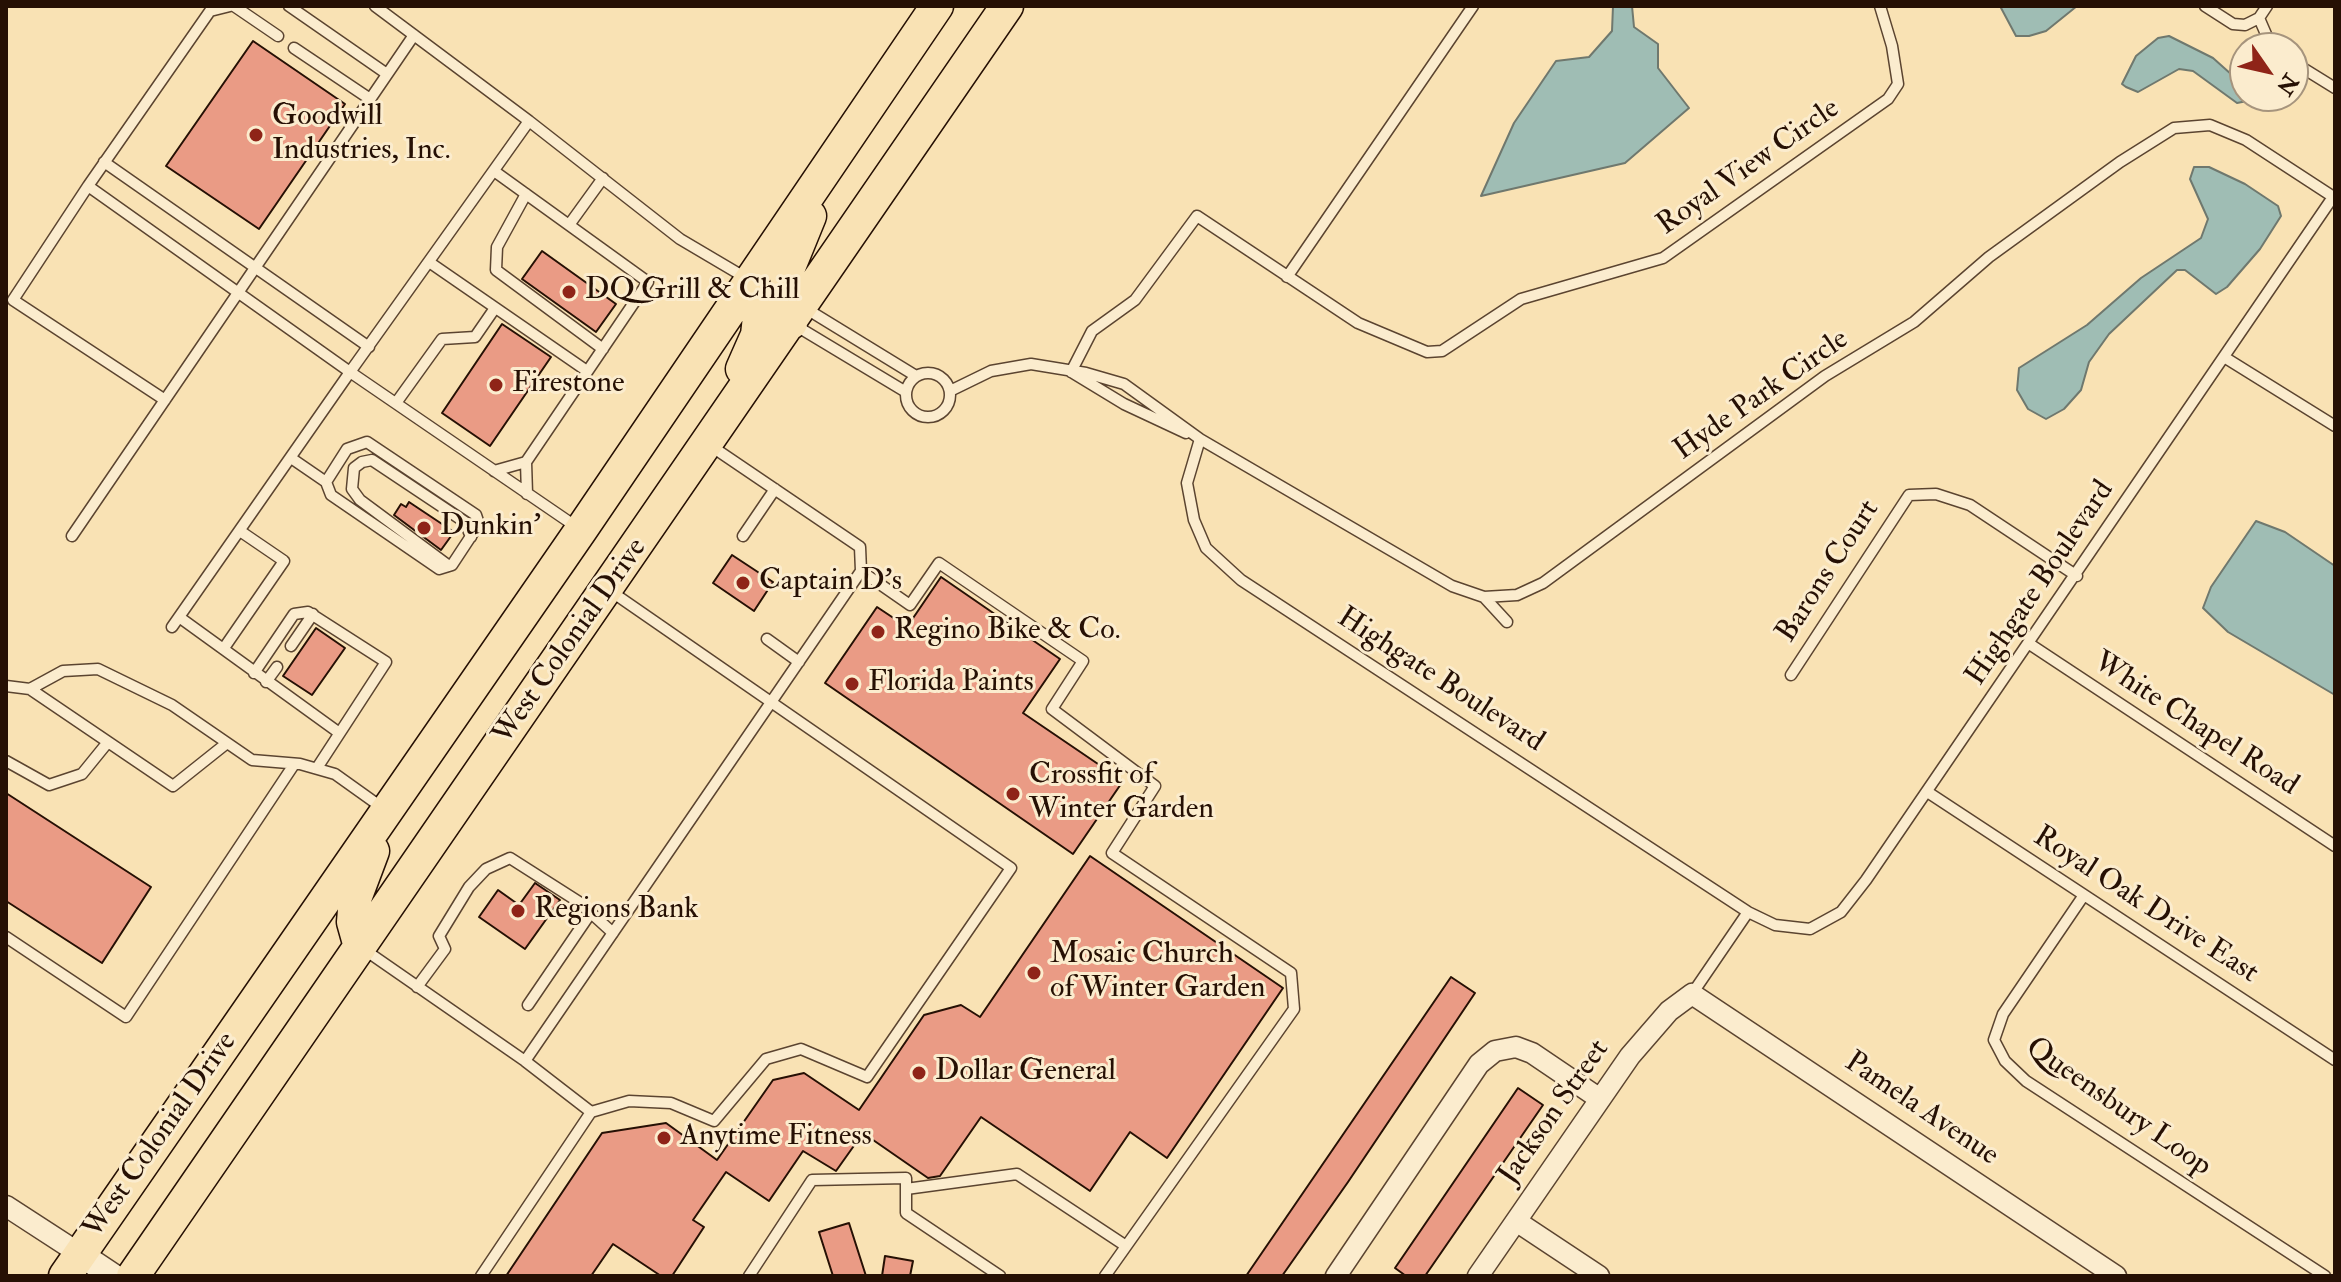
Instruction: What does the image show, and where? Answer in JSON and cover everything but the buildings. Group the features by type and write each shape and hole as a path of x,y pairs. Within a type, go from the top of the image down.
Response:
{"highway":[{"name":"West Colonial Drive","path":"72,1265 388,811 937,6"},
{"name":"West Colonial Drive","path":"133,1276 1007,6"},
{"path":"796,314 786,275 833,158"},
{"path":"711,439 757,335 760,308 752,280"},
{"path":"360,947 353,922 355,899 388,811"}],"street":[{"name":"Jackson Street","path":"1478,1276 1630,1056 1669,1011 1692,994"},
{"name":"Pamela Avenue","path":"1692,994 2116,1276"},
{"path":"1336,1276 1479,1064 1495,1051 1516,1047 1532,1053 1600,1099"},
{"path":"6,1206 72,1265 113,1276"},
{"path":"1516,1221 1599,1276"}],"lane":[{"path":"165,400 13,300 104,162 210,11 232,6 278,36"},
{"path":"289,6 387,74"},
{"path":"375,6 680,239 752,280"},
{"path":"1287,277 1473,6"},
{"name":"Royal View Circle","path":"1071,372 1092,331 1135,300 1197,216 1240,241 1287,277 1358,323 1427,352 1442,351 1521,299 1663,258 1888,99 1898,84 1892,46 1880,6"},
{"path":"2205,6 2233,24 2245,25 2259,18 2267,6"},
{"path":"2259,18 2265,32"},
{"path":"72,536 414,35"},
{"path":"294,48 370,99"},
{"path":"2309,72 2335,88"},
{"path":"172,627 529,121"},
{"name":"Hyde Park Circle","path":"950,391 991,371 1031,364 1124,384 1200,439 1452,586 1484,597 1517,595 1543,583 1825,376 1914,322 1989,257 2120,162 2174,128 2210,125 2246,140 2334,198"},
{"path":"104,162 369,347"},
{"path":"494,171 648,282 526,462 527,494"},
{"path":"569,225 603,178"},
{"path":"88,186 350,372 581,530"},
{"path":"526,194 497,247 496,270 603,349"},
{"name":"Highgate Boulevard","path":"1200,439 1187,483 1194,520 1206,548 1241,580 1748,912 1794,930 1810,929 1841,912 1929,793 2028,643 2077,576 2334,198"},
{"path":"429,262 587,371"},
{"path":"396,403 442,339 475,337 495,308"},
{"path":"796,314 916,376 937,374 950,391 943,412 928,417 909,407 906,392 916,376"},
{"path":"796,314 906,392"},
{"path":"2224,357 2335,426"},
{"name":"Hyde Park Circle","path":"1071,372 1136,410 1200,439"},
{"path":"525,1061 861,571 860,547 775,489 711,439"},
{"path":"291,458 326,482 331,495 439,569 449,566 479,524 476,515 367,442 347,449 326,482"},
{"path":"449,566 360,500 352,489 354,468 372,460 465,522 471,537"},
{"path":"494,471 526,462"},
{"path":"743,536 775,489"},
{"name":"Barons Court","path":"1791,675 1909,495 1936,494 1970,505 2077,576"},
{"path":"224,648 284,561 240,531"},
{"path":"861,571 910,605 939,563 1083,661 1052,709 1155,786 1112,853 1291,973 1294,1009 1105,1276"},
{"path":"481,1276 591,1112 629,1101 671,1103 714,1121 766,1059 801,1049 867,1077 1011,868 608,590"},
{"path":"1484,597 1507,622"},
{"path":"254,673 294,614 313,614 386,662 317,768"},
{"path":"291,646 313,614"},
{"path":"179,617 338,732"},
{"path":"767,639 799,662"},
{"name":"White Chapel Road","path":"2028,643 2335,846"},
{"path":"266,682 277,667"},
{"path":"30,689 63,671 98,669 172,705 252,760 317,768 335,774 388,811"},
{"path":"6,686 30,689 173,786 227,743"},
{"path":"6,761 49,785 82,774 108,742"},
{"path":"6,937 126,1017 293,766"},
{"name":"Royal Oak Drive East","path":"1929,793 2335,1060"},
{"path":"417,987 445,949 439,936 469,887 486,869 510,858 532,869 613,933"},
{"name":"Queensbury Loop","path":"2084,895 2003,1014 1994,1040 2005,1061 2026,1081 2325,1276"},
{"path":"1692,994 1748,912"},
{"path":"528,1005 590,914"},
{"path":"360,947 525,1061 591,1112"},
{"path":"906,1189 1017,1174 1126,1246"},
{"path":"749,1276 812,1180 906,1178 906,1213 1000,1276"}],"water":[{"path":"1613,6 1632,6 1634,27 1658,44 1658,68 1689,108 1625,163 1481,196 1514,123 1556,61 1589,57 1612,31"},
{"path":"2000,6 2077,6 2046,31 2016,36"},
{"path":"2169,36 2213,58 2229,72 2229,97 2193,71 2179,69 2138,92 2122,84 2136,56 2158,38"},
{"path":"2194,167 2209,167 2245,184 2278,206 2281,216 2260,249 2227,287 2216,294 2185,270 2177,270 2109,334 2089,362 2081,390 2064,409 2046,419 2028,409 2017,390 2019,368 2087,325 2141,278 2201,238 2208,219 2190,179"},
{"path":"2256,521 2285,532 2335,566 2335,695 2228,632 2203,608 2211,587"}],"place":[{"name":"Goodwill Industries, Inc.","path":"256,135"},
{"name":"DQ Grill & Chill","path":"569,292"},
{"name":"Firestone","path":"496,385"},
{"name":"Dunkin'","path":"424,528"},
{"name":"Captain D's","path":"743,583"},
{"name":"Regino Bike & Co.","path":"878,632"},
{"name":"Florida Paints","path":"852,684"},
{"name":"Crossfit of Winter Garden","path":"1013,794"},
{"name":"Regions Bank","path":"518,911"},
{"name":"Mosaic Church of Winter Garden","path":"1034,973"},
{"name":"Dollar General","path":"919,1073"},
{"name":"Anytime Fitness","path":"664,1138"}]}
